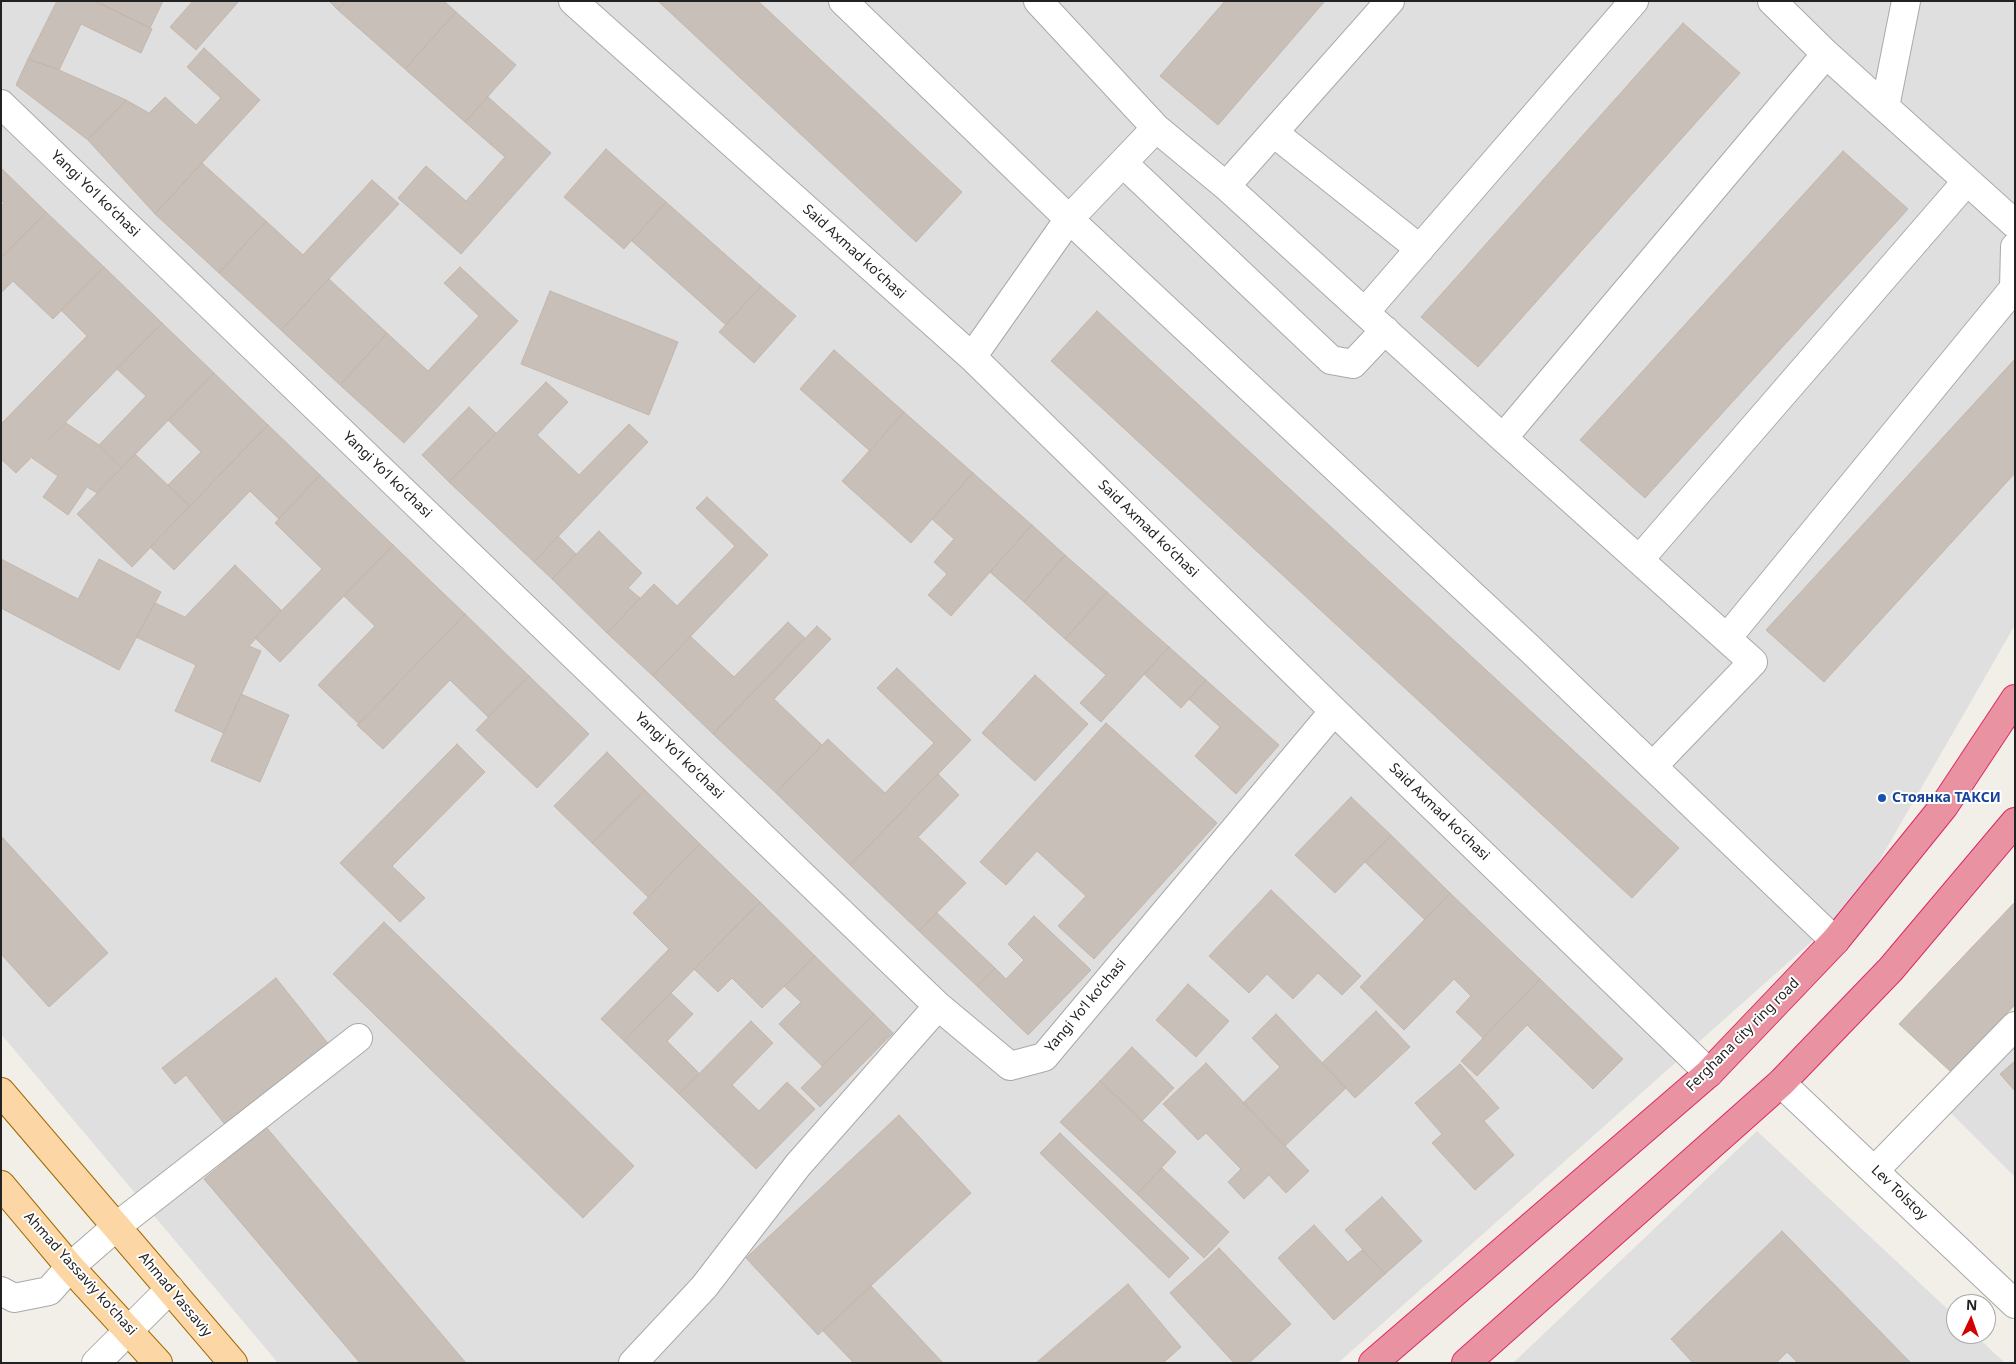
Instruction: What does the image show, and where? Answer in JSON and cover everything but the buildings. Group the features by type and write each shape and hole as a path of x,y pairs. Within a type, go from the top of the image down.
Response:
{"highway":[{"name":"Ferghana city ring road","path":"1374,1363 1709,1073 1835,941 1944,806 2015,699"},
{"path":"1466,1363 1781,1083 1891,969 2015,822"}],"main road":[{"path":"1,1092 117,1226"},
{"name":"Ahmad Yassaviy ko'chasi","path":"1,1185 70,1267 129,1329 158,1363"},
{"name":"Ahmad Yassaviy","path":"117,1226 233,1363"}],"street":[{"name":"Said Axmad koʻchasi","path":"573,1 972,357 1334,711 1709,1073"},
{"path":"844,1 1069,219 1530,648 1835,941"},
{"path":"1038,1 1156,128 1226,186 1502,438 1753,662 1653,766"},
{"path":"1226,186 1390,1"},
{"path":"1365,312 1634,1"},
{"path":"1772,1 1826,54 2015,224"},
{"path":"1885,107 1906,1"},
{"path":"1502,438 1826,54"},
{"name":"Yangi Yoʻl koʻchasi","path":"1,104 938,1006 1010,1066 1044,1057 1334,711"},
{"path":"972,357 1069,219 1156,128"},
{"path":"1274,133 1420,249"},
{"path":"1123,163 1331,360 1353,364 1385,330"},
{"path":"1639,560 1967,181"},
{"path":"1727,638 2014,288 2015,247"},
{"path":"633,1363 704,1287 798,1165 938,1006"},
{"path":"1874,1170 2015,1026"},
{"path":"1,1291 14,1298 49,1291 70,1267 117,1226 358,1038"},
{"name":"Lev Tolstoy","path":"1781,1083 2012,1297"},
{"path":"96,1363 170,1290"}],"shaded area":[{"path":"1,1 2015,1 2015,625 1855,903 1338,1363 278,1363 1,1034"},
{"path":"2015,1046 2015,1177 1950,1112"},
{"path":"1757,1131 1946,1308 1946,1344 1985,1344 2005,1363 1513,1363"}],"place":[{"name":"Стоянка ТАКСИ","path":"1882,798"}]}
